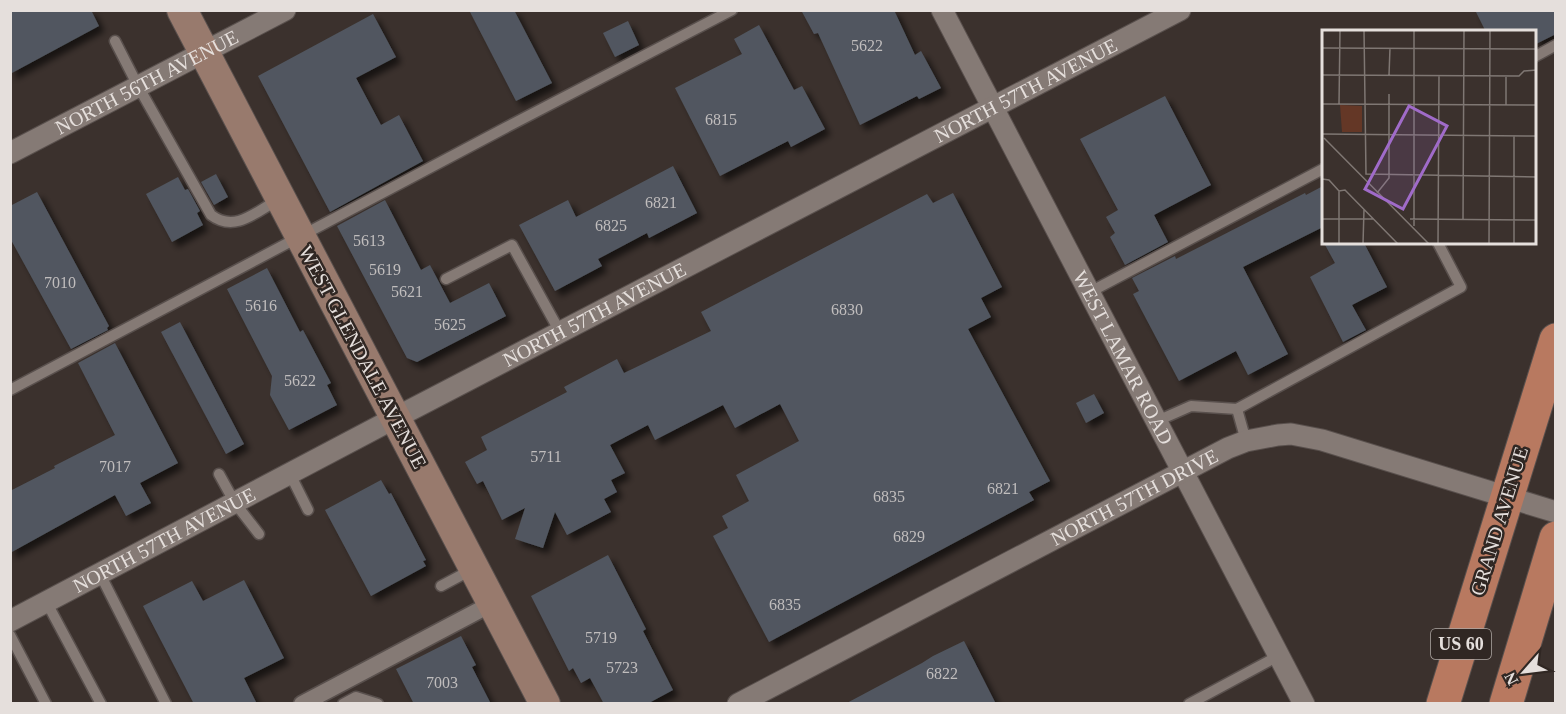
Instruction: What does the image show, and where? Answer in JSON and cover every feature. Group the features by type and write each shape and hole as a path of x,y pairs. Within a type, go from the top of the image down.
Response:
{"highway":[{"name":"GRAND AVENUE","path":"1443,704 1556,340"},
{"name":"US 60","path":"1506,704 1556,538"}],"main road":[{"name":"WEST GLENDALE AVENUE","path":"182,10 545,704"}],"street":[{"name":"NORTH 56TH AVENUE","path":"10,153 285,10"},
{"name":"WEST LAMAR ROAD","path":"942,10 1305,704"},
{"name":"NORTH 57TH AVENUE","path":"10,621 1180,10"},
{"name":"NORTH 57TH DRIVE","path":"750,701 1183,471 1246,441 1291,434 1322,440 1556,512"},
{"path":"302,704 493,603"}],"lane":[{"path":"10,390 732,10"},
{"path":"115,41 211,215 220,222 230,224 280,199"},
{"path":"1536,56 1556,45"},
{"path":"1090,292 1322,170"},
{"path":"1157,421 1191,406 1237,409 1461,287 1439,244"},
{"path":"447,279 512,245 560,332"},
{"path":"1237,409 1246,441"},
{"path":"219,474 235,503 259,534"},
{"path":"290,474 308,510"},
{"path":"441,586 474,568"},
{"path":"100,574 166,704"},
{"path":"47,603 100,704"},
{"path":"10,635 46,704"},
{"path":"1189,704 1280,656"},
{"path":"343,704 356,697 373,703"}],"building":[{"path":"10,10 91,10 99,26 10,74"},
{"path":"469,10 514,10 552,83 516,101"},
{"path":"801,10 894,10 915,55 921,51 941,88 919,99 917,96 860,125 818,33 814,34"},
{"path":"1475,10 1556,10 1556,34 1536,44 1536,30 1485,30"},
{"path":"373,14 396,57 356,78 381,125 399,115 423,161 330,212 258,76"},
{"path":"628,21 639,45 615,57 603,33"},
{"path":"759,25 794,90 802,86 825,129 791,147 788,141 720,176 675,88 742,54 734,39"},
{"path":"1165,96 1211,185 1154,215 1168,242 1125,265 1110,237 1115,233 1106,217 1118,210 1080,139"},
{"path":"673,166 697,213 649,238 647,233 598,259 602,266 555,291 519,225 568,200 576,217"},
{"path":"216,174 228,197 214,205 201,182"},
{"path":"178,177 185,190 188,189 200,211 197,213 203,225 172,242 146,194"},
{"path":"1322,187 1322,228 1243,267 1288,354 1248,375 1236,351 1179,381 1133,294 1139,291 1132,278 1175,256 1176,259 1305,193 1306,195"},
{"path":"37,192 109,326 108,330 71,349 10,238 10,206"},
{"path":"953,193 1002,287 981,298 991,317 968,329 1050,481 1029,492 1034,500 769,642 713,536 728,528 722,516 749,501 736,475 799,441 780,404 735,428 723,405 655,440 648,425 610,445 625,473 611,480 617,492 604,499 611,512 567,535 555,512 543,548 515,539 525,508 502,520 483,481 477,484 465,462 487,450 481,437 567,392 564,387 617,359 624,373 711,331 701,312 927,194 933,203"},
{"path":"385,200 421,270 430,265 450,303 489,283 506,316 417,362 407,358 337,226"},
{"path":"1325,244 1365,244 1387,287 1352,305 1366,330 1343,342 1310,277 1335,263"},
{"path":"267,268 300,332 303,330 331,383 327,385 337,405 289,430 270,395 272,376 227,289"},
{"path":"180,322 244,444 226,454 161,332"},
{"path":"115,343 178,463 140,483 151,503 126,516 115,495 10,553 10,491 115,435 78,363"},
{"path":"1094,394 1104,413 1086,423 1076,403"},
{"path":"381,480 389,494 391,493 426,560 423,561 426,566 371,596 325,510"},
{"path":"608,555 646,629 643,631 673,690 647,704 604,704 590,678 581,683 573,668 569,671 531,596"},
{"path":"244,580 284,658 244,678 257,704 194,704 143,606 192,581 203,601"},
{"path":"461,636 476,665 472,667 491,704 414,704 396,669"},
{"path":"964,641 996,704 845,704 933,656"}]}
